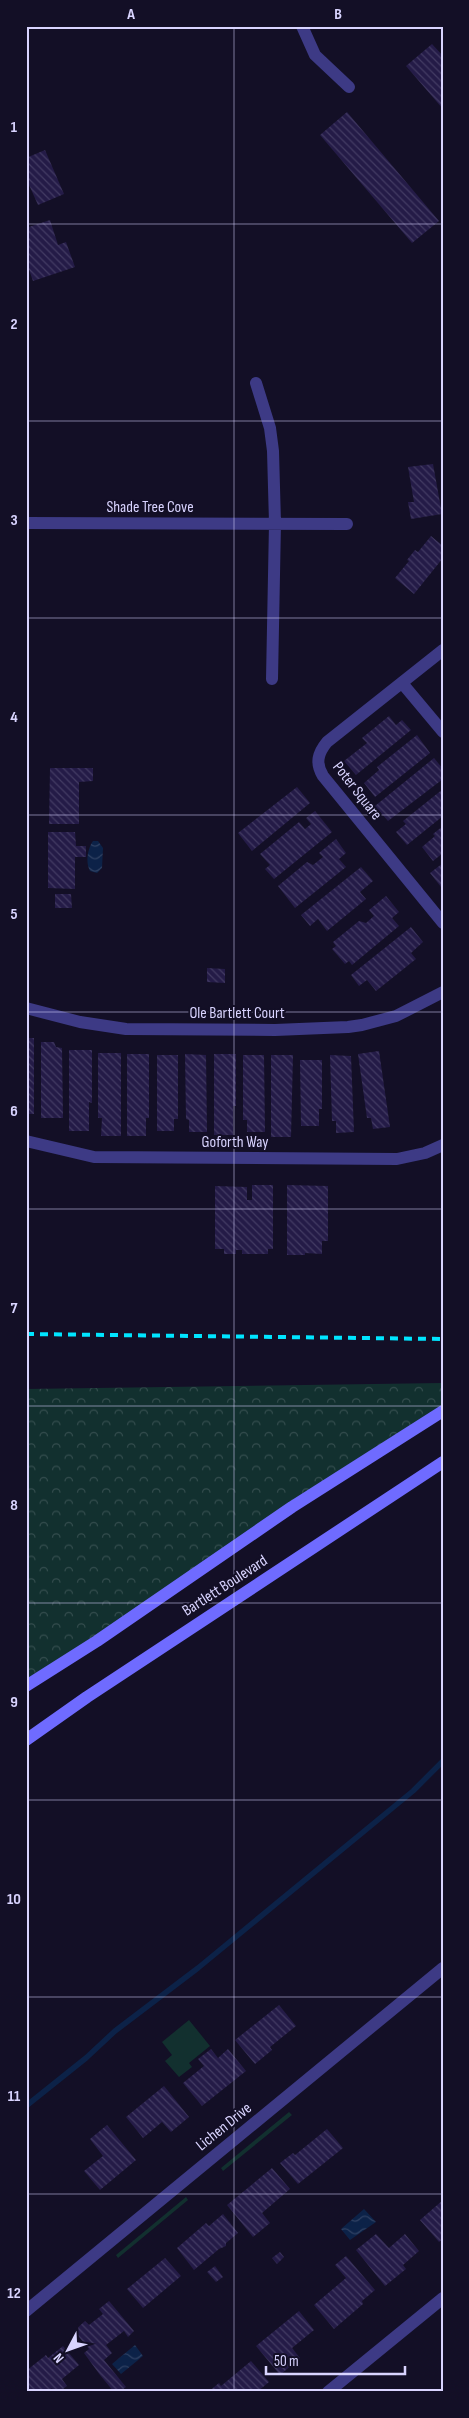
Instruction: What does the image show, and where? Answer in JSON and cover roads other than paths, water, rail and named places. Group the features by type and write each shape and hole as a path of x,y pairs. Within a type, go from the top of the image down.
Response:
{"main road":[{"name":"Bartlett Boulevard","path":"26,1686 97,1641 292,1506 443,1411"},
{"name":"Bartlett Boulevard","path":"26,1740 87,1697 443,1462"}],"street":[{"path":"302,26 315,55 349,87"},
{"path":"256,383 270,428 275,523 272,679"},
{"name":"Shade Tree Cove","path":"26,524 347,524"},
{"name":"Poter Square","path":"443,650 327,742 321,750 318,766 323,776 443,923"},
{"path":"402,682 443,732"},
{"name":"Ole Bartlett Court","path":"26,1008 80,1022 126,1030 275,1030 348,1027 377,1022 396,1016 443,992"},
{"name":"Goforth Way","path":"26,1141 94,1157 143,1158 398,1159 443,1145"},
{"name":"Lichen Drive","path":"26,2311 443,1968"},
{"path":"328,2392 443,2298"}],"water":[{"path":"93,841 98,841 103,848 102,868 97,873 90,871 87,859"},
{"path":"364,2209 376,2222 350,2240 341,2229"},
{"path":"135,2345 143,2356 121,2374 112,2364"}],"waterway":[{"path":"26,2106 86,2058 115,2031 198,1968 413,1791 443,1761"}],"railway":[{"path":"26,1334 443,1339"}]}
